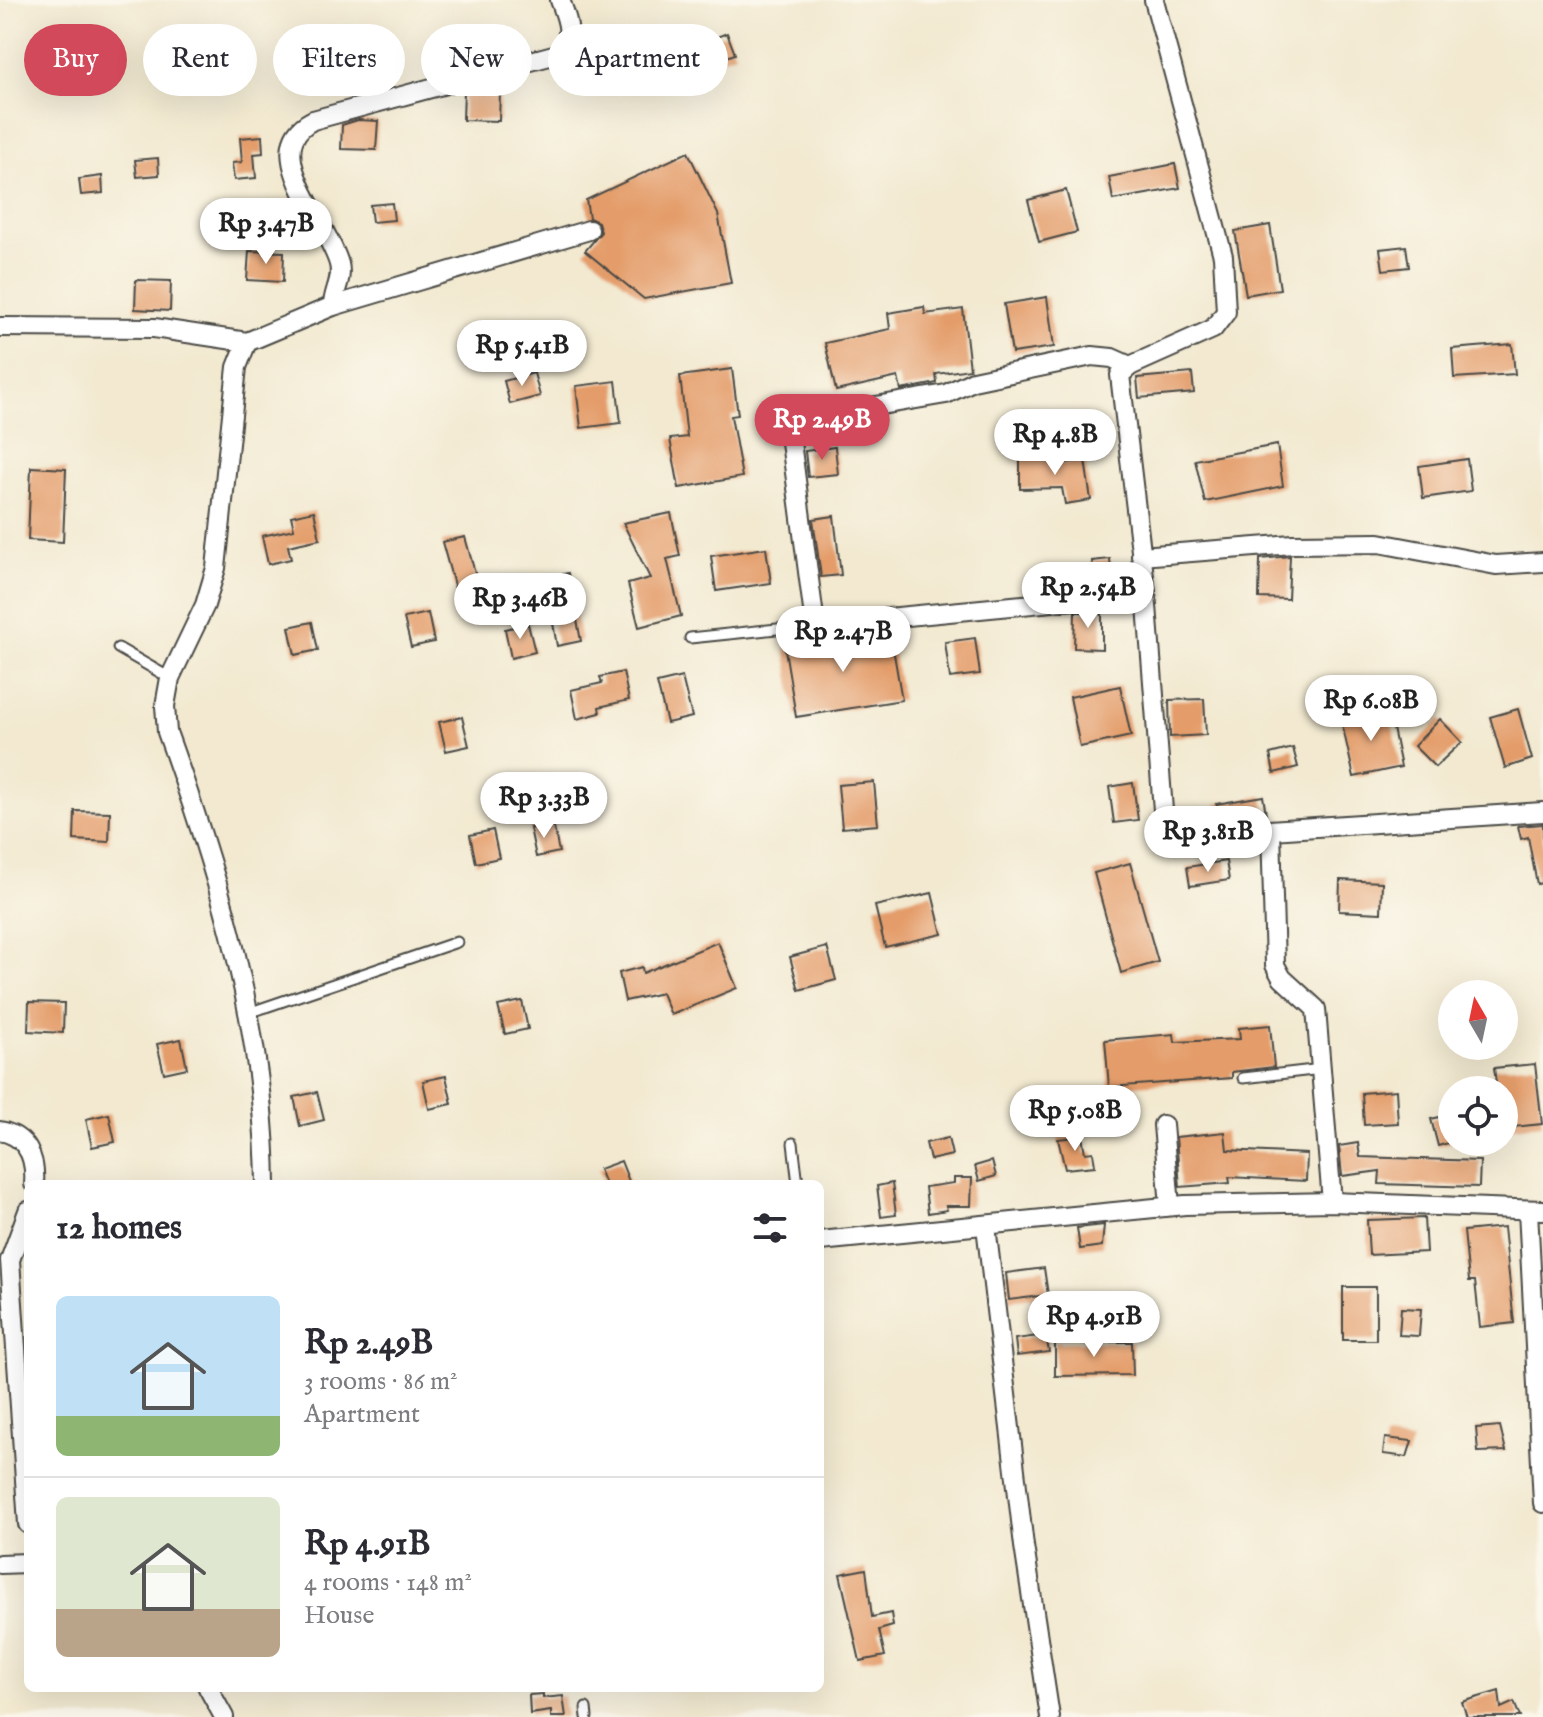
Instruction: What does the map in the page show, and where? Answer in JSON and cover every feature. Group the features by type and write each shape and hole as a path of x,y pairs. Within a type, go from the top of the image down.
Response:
{"street":[{"path":"333,306 341,269 327,232 291,165 288,150 295,131 313,120 557,54 569,36 569,23 560,0"},
{"path":"1154,0 1223,256 1226,312 1213,329 1130,366 1120,375 1146,593 1164,823 1169,832 1180,836 1543,812"},
{"path":"0,327 154,328 247,342 333,306 589,230"},
{"path":"247,342 237,367 216,568 205,605 170,678 165,706 167,732 219,881 251,1012 265,1137 266,1180"},
{"path":"1130,366 1092,356 973,381 946,394 817,416 800,425 791,442 815,625 1146,593"},
{"path":"1141,556 1293,544 1379,543 1496,565 1543,562"},
{"path":"1271,830 1275,965 1282,978 1316,1009 1332,1202"},
{"path":"1163,1125 1170,1206"},
{"path":"0,1131 14,1134 30,1149 34,1180"},
{"path":"824,1241 1170,1206 1332,1202 1535,1210 1543,1503"},
{"path":"24,1222 10,1260 24,1465"},
{"path":"986,1226 1024,1546 1050,1717"},
{"path":"0,1564 24,1563"},
{"path":"210,1692 224,1717"}],"lane":[{"path":"690,638 815,625"},
{"path":"118,648 170,678"},
{"path":"251,1012 457,942"},
{"path":"1243,1078 1322,1069"},
{"path":"793,1143 798,1180"}],"building":[{"path":"728,36 735,54 728,57"},
{"path":"464,96 500,96 499,121 463,120"},
{"path":"358,120 378,121 376,150 341,149 342,125"},
{"path":"262,136 263,153 254,154 256,178 234,180 232,163 242,162 240,138"},
{"path":"688,152 718,214 731,283 644,299 585,251 601,232 598,222 589,218 586,200"},
{"path":"158,158 159,175 137,177 135,160"},
{"path":"1175,164 1180,188 1113,200 1109,177"},
{"path":"102,176 103,193 81,195 79,179"},
{"path":"1066,190 1077,232 1039,242 1028,200"},
{"path":"392,203 394,220 372,222 370,205"},
{"path":"1270,225 1280,289 1246,295 1235,231"},
{"path":"1406,246 1409,267 1383,270 1380,249"},
{"path":"249,251 284,252 283,282 247,280"},
{"path":"136,280 171,281 170,311 135,309"},
{"path":"1047,297 1054,347 1012,353 1004,304"},
{"path":"924,307 925,314 963,309 970,369 936,374 937,383 901,390 898,377 836,391 825,343 890,329 888,313"},
{"path":"1512,344 1515,374 1454,378 1452,349"},
{"path":"732,369 738,415 731,416 742,477 679,488 670,439 687,437 680,376"},
{"path":"534,373 540,396 510,404 504,381"},
{"path":"1192,373 1194,393 1139,398 1137,378"},
{"path":"616,381 621,423 581,428 576,386"},
{"path":"1277,445 1283,486 1205,502 1195,460"},
{"path":"835,447 838,474 808,477 805,451"},
{"path":"1055,454 1055,464 1085,460 1091,500 1065,504 1062,488 1020,489 1020,455"},
{"path":"1467,459 1471,491 1423,498 1419,466"},
{"path":"31,467 66,469 63,542 28,540"},
{"path":"314,511 320,539 288,546 291,559 268,564 262,536 294,529 291,516"},
{"path":"671,513 680,556 667,559 681,616 639,627 628,584 650,578 623,523"},
{"path":"834,516 841,575 821,577 813,519"},
{"path":"465,537 482,598 459,603 442,542"},
{"path":"766,548 771,583 716,591 711,556"},
{"path":"1290,556 1288,599 1259,598 1260,559"},
{"path":"1110,559 1112,581 1094,582 1092,561"},
{"path":"568,573 581,641 557,646 545,578"},
{"path":"1075,612 1102,612 1102,649 1074,648"},
{"path":"428,613 434,642 411,647 404,618"},
{"path":"312,622 318,650 295,655 289,627"},
{"path":"528,624 535,652 511,658 505,629"},
{"path":"890,631 902,700 796,717 785,649"},
{"path":"975,638 980,674 950,678 945,642"},
{"path":"623,672 629,700 599,707 600,713 577,719 571,690 602,683 600,677"},
{"path":"682,677 692,717 667,723 657,683"},
{"path":"1120,686 1131,736 1080,747 1070,697"},
{"path":"1204,699 1206,735 1170,737 1169,700"},
{"path":"1389,709 1401,767 1354,777 1341,719"},
{"path":"1518,709 1532,759 1505,768 1490,717"},
{"path":"462,717 469,746 446,751 439,722"},
{"path":"1440,719 1462,742 1435,767 1414,746"},
{"path":"1293,748 1298,767 1274,773 1270,754"},
{"path":"874,782 878,825 842,828 838,785"},
{"path":"1133,783 1138,820 1114,823 1109,787"},
{"path":"1263,796 1266,814 1225,821 1216,804"},
{"path":"75,811 110,812 109,842 74,840"},
{"path":"553,823 559,852 536,857 530,828"},
{"path":"1543,824 1543,883 1537,884 1528,837 1521,839 1518,826"},
{"path":"493,830 499,858 476,863 470,835"},
{"path":"1226,861 1229,880 1190,886 1187,867"},
{"path":"1130,863 1158,962 1121,973 1094,873"},
{"path":"1340,880 1382,882 1381,913 1339,911"},
{"path":"932,893 942,934 885,947 875,906"},
{"path":"718,942 737,988 671,1015 662,993 625,1001 619,973 642,967 643,973"},
{"path":"827,947 836,980 799,990 790,957"},
{"path":"522,1001 528,1029 505,1034 498,1006"},
{"path":"29,1002 64,1003 63,1033 28,1031"},
{"path":"1270,1025 1274,1067 1232,1072 1232,1078 1109,1087 1105,1040 1174,1034 1175,1042 1240,1039 1239,1028"},
{"path":"181,1039 187,1068 164,1073 157,1044"},
{"path":"1535,1064 1542,1124 1518,1127 1518,1076 1495,1076 1494,1068"},
{"path":"446,1076 452,1104 429,1109 423,1081"},
{"path":"1396,1090 1398,1123 1364,1125 1362,1093"},
{"path":"317,1092 324,1120 300,1126 294,1097"},
{"path":"109,1114 115,1142 92,1147 86,1119"},
{"path":"1438,1117 1438,1146 1431,1119"},
{"path":"1225,1132 1227,1150 1307,1154 1306,1181 1229,1177 1230,1183 1180,1187 1176,1137"},
{"path":"1082,1136 1085,1153 1093,1152 1095,1166 1065,1169 1058,1139"},
{"path":"948,1138 952,1155 930,1160 926,1143"},
{"path":"1358,1143 1360,1157 1480,1161 1479,1187 1379,1184 1380,1171 1342,1176 1339,1146"},
{"path":"621,1161 628,1180 603,1180 599,1169"},
{"path":"992,1161 996,1176 979,1181 975,1166"},
{"path":"954,1178 972,1178 971,1206 946,1206 947,1210 928,1213 925,1187 954,1183"},
{"path":"892,1183 896,1215 881,1217 877,1186"},
{"path":"1424,1218 1426,1252 1369,1255 1367,1220"},
{"path":"1104,1225 1102,1246 1080,1249 1077,1228"},
{"path":"1504,1227 1514,1323 1480,1327 1475,1281 1469,1281 1464,1231"},
{"path":"1044,1268 1048,1295 1009,1300 1006,1273"},
{"path":"1343,1287 1376,1287 1376,1340 1343,1340"},
{"path":"1123,1292 1127,1308 1105,1312 1101,1296"},
{"path":"1401,1308 1421,1309 1419,1336 1399,1335"},
{"path":"1046,1335 1049,1352 1017,1356 1015,1339"},
{"path":"1055,1342 1132,1342 1133,1375 1055,1376"},
{"path":"1500,1426 1506,1451 1478,1452 1476,1428"},
{"path":"1385,1438 1412,1441 1407,1457 1383,1454"},
{"path":"866,1569 872,1617 891,1613 893,1626 879,1630 885,1656 860,1661 840,1574"},
{"path":"1499,1691 1501,1708 1514,1702 1520,1717 1467,1717 1462,1702"},
{"path":"543,1694 543,1698 563,1696 566,1717 551,1717 551,1711 530,1714 529,1695"}]}
